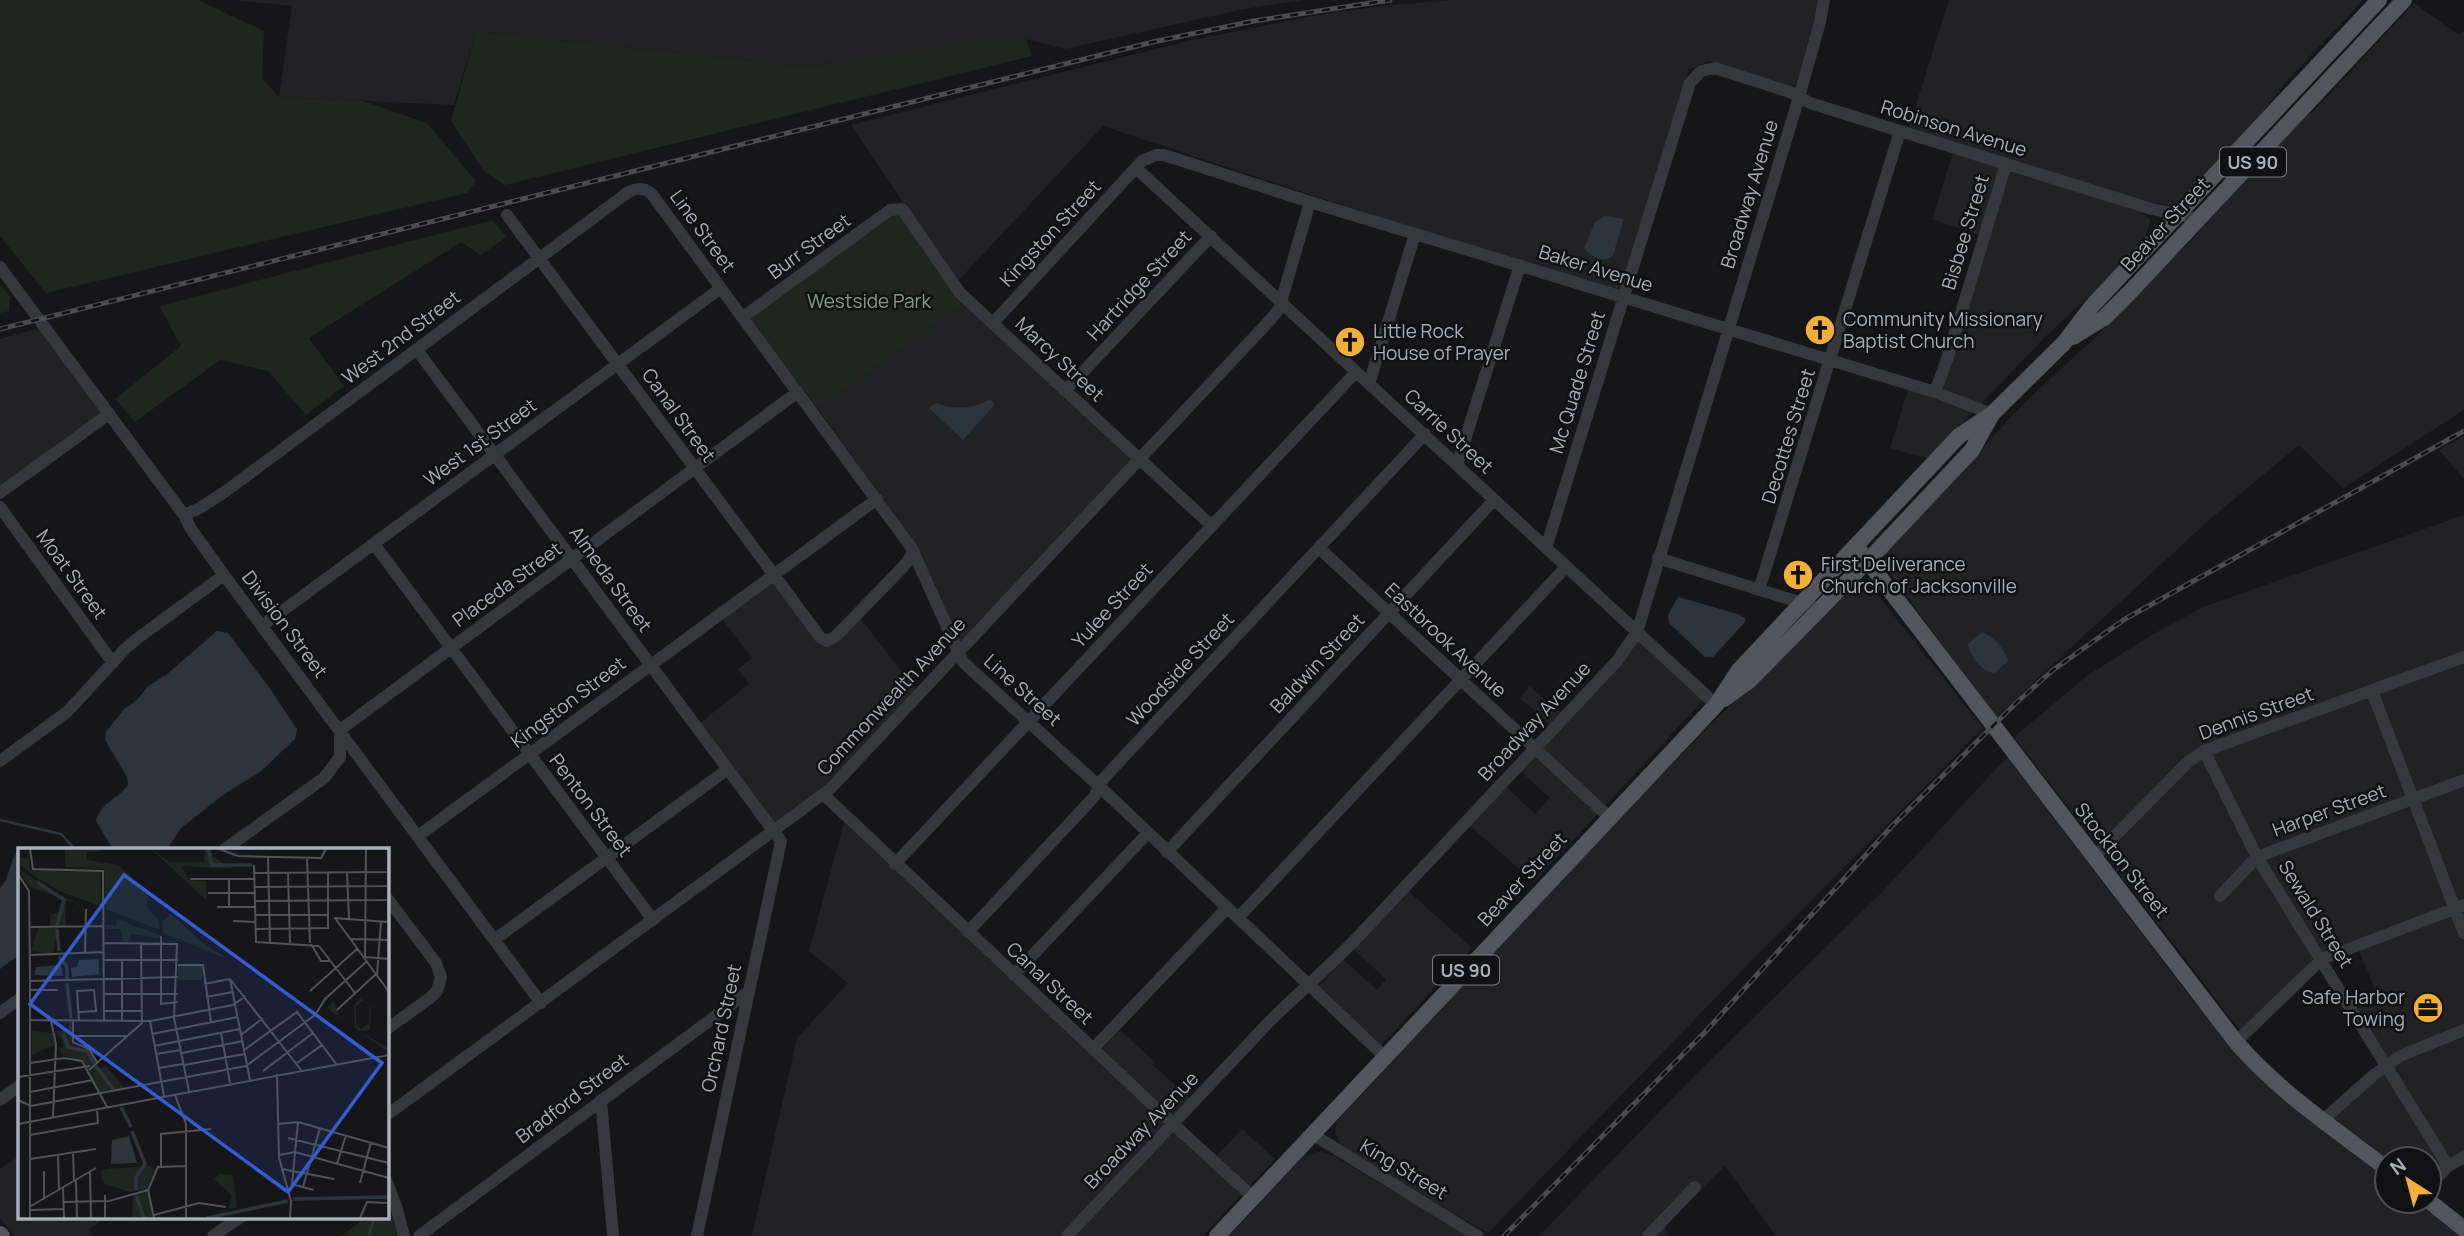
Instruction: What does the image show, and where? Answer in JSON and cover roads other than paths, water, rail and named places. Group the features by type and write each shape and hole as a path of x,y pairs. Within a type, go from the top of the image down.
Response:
{"main road":[{"name":"Beaver Street","path":"1770,650 1801,604 1959,436 1992,414 2063,344 2092,306 2379,0"},
{"name":"Beaver Street","path":"2063,344 2104,318 2404,0"},
{"name":"Beaver Street","path":"1217,1236 1716,705 1739,670 1770,650 1821,609 1972,450 1992,414"},
{"name":"Stockton Street","path":"1856,546 2255,1065 2373,1158"},
{"path":"2443,1212 2464,1229"}],"street":[{"path":"1799,97 1824,0"},
{"name":"Robinson Avenue","path":"1701,71 1715,68 1810,103 2152,209 2199,219"},
{"name":"Mc Quade Street","path":"1546,548 1689,83 1701,71"},
{"name":"Broadway Avenue","path":"1067,1236 1269,1022 1317,979 1617,661 1637,632 1799,97"},
{"name":"Decottes Street","path":"1759,590 1900,131"},
{"name":"Baker Avenue","path":"1136,168 1142,161 1156,155 1187,163 1936,392 1992,414"},
{"name":"Bisbee Street","path":"1936,392 2006,164"},
{"name":"Carrie Street","path":"1136,168 1716,705"},
{"name":"Kingston Street","path":"993,323 1136,168"},
{"name":"West 2nd Street","path":"184,515 226,492 627,193 640,188"},
{"name":"Line Street","path":"640,188 651,193 914,552 963,662 1100,787 1385,1057"},
{"name":"Commonwealth Avenue","path":"388,1114 823,794 1271,319 1281,302 1310,202"},
{"name":"Marcy Street","path":"899,208 905,212 960,293 1212,526"},
{"name":"Burr Street","path":"743,317 890,210 899,208"},
{"name":"Canal Street","path":"507,215 820,637 827,640 836,636 904,566 914,552"},
{"path":"1369,384 1415,234"},
{"name":"Hartridge Street","path":"1065,391 1211,236"},
{"path":"1457,465 1520,265"},
{"name":"Division Street","path":"0,267 541,1003"},
{"name":"West 1st Street","path":"262,626 721,288"},
{"name":"Almeda Street","path":"417,350 774,830"},
{"name":"Yulee Street","path":"895,864 1356,372"},
{"name":"Placeda Street","path":"340,730 798,392"},
{"path":"0,493 109,414"},
{"name":"Woodside Street","path":"968,932 1094,797 1103,779 1424,434"},
{"name":"Kingston Street","path":"418,836 877,499"},
{"name":"Baldwin Street","path":"1167,852 1494,500"},
{"name":"Moat Street","path":"0,508 113,663"},
{"name":"Penton Street","path":"374,544 653,920"},
{"name":"Eastbrook Avenue","path":"1319,548 1609,817"},
{"path":"1658,558 1821,609"},
{"path":"1238,918 1566,567"},
{"path":"0,761 67,712 138,638 224,575"},
{"name":"Dennis Street","path":"2094,857 2188,762 2204,751 2464,657"},
{"path":"2372,691 2413,799 2459,907 2464,933"},
{"path":"226,848 324,778 340,757 340,730"},
{"name":"Sewald Street","path":"2204,751 2257,857 2448,1166"},
{"path":"494,940 728,769"},
{"name":"Harper Street","path":"2220,896 2257,857 2464,780"},
{"name":"Canal Street","path":"823,794 1253,1197"},
{"name":"Orchard Street","path":"697,1236 781,841 774,830"},
{"path":"1014,975 1147,834"},
{"path":"388,899 436,963 441,977 437,991 430,998 388,1028"},
{"path":"2236,1042 2322,959 2459,907"},
{"path":"1093,1049 1227,908"},
{"name":"Bradford Street","path":"419,1236 748,992"},
{"path":"0,1013 18,1000"},
{"path":"2323,1120 2385,1065 2400,1056 2464,1030"},
{"path":"0,1100 18,1087"},
{"path":"601,1100 612,1236"},
{"name":"King Street","path":"1312,1134 1478,1236"},
{"path":"2443,1171 2464,1157"},
{"path":"388,1184 397,1206 404,1236"},
{"path":"1648,1236 1695,1187"},
{"path":"214,1236 240,1218"}],"waterway":[{"path":"0,820 61,834 74,848"},
{"path":"369,1236 374,1218"}],"railway":[{"path":"0,329 1153,42 1254,21 1390,0"},
{"path":"1504,1236 1706,1031 1893,825 2053,670 2125,619 2464,431"}],"place":[{"name":"Community Missionary Baptist Church","path":"1820,330"},
{"name":"Little Rock House of Prayer","path":"1350,342"},
{"name":"First Deliverance Church of Jacksonville","path":"1798,575"},
{"name":"Safe Harbor Towing","path":"2428,1008"}],"park label":[{"name":"Westside Park","path":"869,301"}]}
